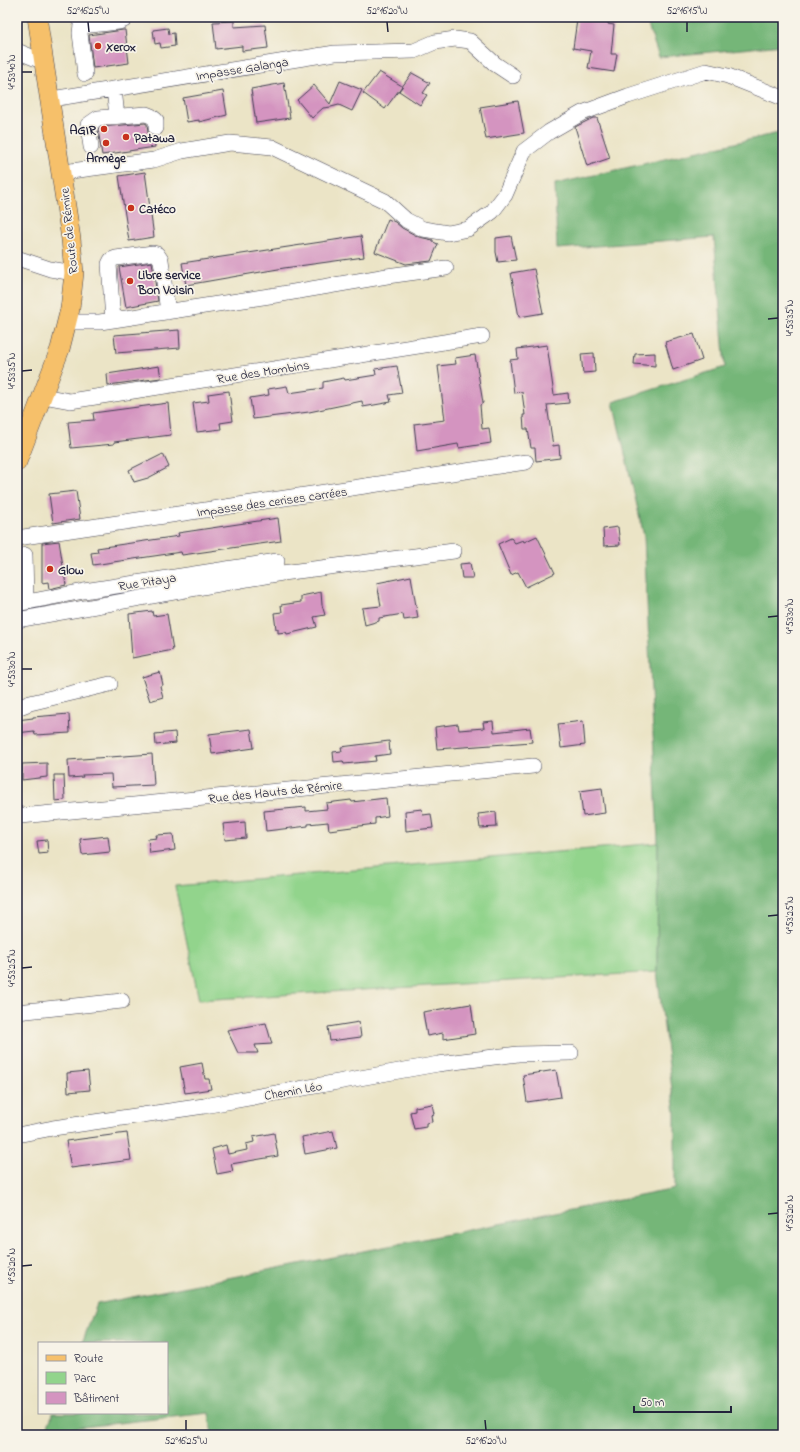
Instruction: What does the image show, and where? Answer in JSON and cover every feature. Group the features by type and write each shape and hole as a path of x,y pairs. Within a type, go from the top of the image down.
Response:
{"main road":[{"name":"Route de Rémire","path":"17,462 60,349 70,309 74,273 72,239 37,17"}],"street":[{"path":"85,74 80,37 81,21 119,22 124,20 124,17"},
{"name":"Impasse Galanga","path":"51,104 58,98 335,53 414,51 435,42 455,39 470,42 495,64 513,76"},
{"path":"17,52 44,62"},
{"path":"62,177 72,171 154,160 182,151 230,143 272,147 385,201 406,220 422,228 448,233 468,229 492,212 505,195 524,151 549,132 582,113 628,96 706,71 728,76 783,98"},
{"path":"114,89 117,116"},
{"path":"91,148 88,125 98,118 146,114 156,120 156,128"},
{"path":"113,320 109,264 111,260 116,258 153,253 157,254 161,260 168,312"},
{"path":"17,258 50,268 74,273"},
{"path":"67,322 90,323 113,320 276,296 388,276 446,268"},
{"name":"Rue des Mombins","path":"43,396 70,401 482,336"},
{"name":"Impasse des cerises carrées","path":"17,538 526,462"},
{"path":"17,620 282,573 454,551"},
{"path":"22,603 25,555"},
{"name":"Rue Pitaya","path":"22,603 84,591 277,561"},
{"path":"17,708 30,703 110,684"},
{"name":"Rue des Hauts de Rémire","path":"17,813 21,816 533,766"},
{"path":"17,1012 122,1001"},
{"name":"Chemin Léo","path":"17,1135 54,1128 204,1106 438,1064 518,1054 570,1053"}],"green space":[{"path":"645,17 783,17 783,45 659,57"},
{"path":"783,132 783,1435 212,1435 209,1413 46,1431 53,1414 168,1414 168,1342 82,1342 97,1304 675,1189 675,1113 657,972 658,843 644,536 613,402 725,367 714,237 557,249 555,184"},
{"path":"658,843 657,972 199,1000 175,886"}],"building":[{"path":"586,17 609,17 608,24 614,25 611,54 617,54 614,72 588,68 591,51 573,48 577,20 585,21"},
{"path":"234,21 234,27 265,25 268,48 242,51 242,46 216,49 213,22"},
{"path":"168,28 169,34 174,33 175,46 161,48 160,43 155,44 153,30"},
{"path":"125,30 129,63 93,68 89,35"},
{"path":"379,72 402,86 385,109 363,93"},
{"path":"412,73 430,83 423,93 427,95 420,105 399,91"},
{"path":"340,81 362,90 352,111 339,105 323,108 312,118 297,100 314,85 330,104"},
{"path":"284,83 290,118 256,123 251,89"},
{"path":"223,91 227,115 199,122 199,120 187,122 183,98"},
{"path":"518,101 524,133 486,139 480,107"},
{"path":"593,118 597,118 610,158 587,166 575,127"},
{"name":"Patawa","path":"147,124 148,133 154,136 155,147 102,155 98,129 101,127"},
{"path":"145,172 154,237 129,241 119,176"},
{"path":"388,219 419,237 433,240 433,242 438,244 431,261 406,264 375,252"},
{"path":"361,236 364,257 284,268 186,285 182,263"},
{"path":"511,236 516,260 498,262 496,238"},
{"path":"152,262 158,301 126,307 119,267"},
{"path":"534,269 543,313 519,317 511,273"},
{"path":"179,330 180,348 116,353 114,335"},
{"path":"694,334 702,360 673,370 665,342"},
{"path":"547,345 554,395 568,393 569,403 547,405 553,446 559,445 560,458 536,461 535,448 531,448 528,429 524,429 523,415 525,415 522,392 514,393 510,360 518,359 517,349"},
{"path":"594,353 595,372 583,373 581,354"},
{"path":"655,353 655,366 634,364 635,354"},
{"path":"475,355 483,403 480,405 482,429 489,428 491,443 459,448 458,444 417,451 414,424 445,420 438,366 456,364 455,358"},
{"path":"159,366 161,378 108,385 107,374"},
{"path":"397,366 402,393 389,395 391,402 363,407 362,401 309,412 253,419 250,398 269,395 268,389 287,386 289,393 323,388 323,382 344,378 345,380 376,375 375,369"},
{"path":"229,391 233,421 220,423 221,429 197,432 193,403 209,401 208,394"},
{"path":"168,403 171,435 114,442 114,444 71,448 68,422 94,420 93,413"},
{"path":"163,454 169,467 148,478 134,482 129,470"},
{"path":"76,491 80,519 53,523 49,494"},
{"path":"278,518 281,541 182,555 181,552 93,565 91,553 98,552 97,548 179,536 178,533"},
{"path":"618,527 620,545 604,546 603,529"},
{"path":"537,536 555,573 526,587 518,572 511,575 498,544 511,538 515,543 523,540 524,542"},
{"path":"59,541 66,585 49,589 48,582 42,583 42,543"},
{"path":"470,563 473,578 462,578 460,564"},
{"path":"411,576 418,618 404,620 403,614 379,618 379,621 365,625 362,608 381,606 377,583"},
{"path":"321,592 322,605 325,615 314,617 317,627 287,634 286,632 278,633 274,613 282,612 281,605 301,602 301,596"},
{"path":"152,611 153,616 167,614 173,650 132,658 129,614"},
{"path":"160,672 163,685 160,686 163,697 150,701 142,677"},
{"path":"69,714 70,733 35,735 34,731 17,733 17,720"},
{"path":"493,721 494,732 530,728 532,742 437,749 435,727 458,724 459,730 484,728 483,722"},
{"path":"583,721 585,745 561,748 558,724"},
{"path":"251,729 254,748 212,754 209,734"},
{"path":"175,732 176,743 156,745 155,734"},
{"path":"389,741 390,754 375,756 376,761 344,764 343,761 334,762 333,752 342,751 341,747"},
{"path":"152,754 154,785 112,787 111,774 82,775 83,777 69,778 68,760"},
{"path":"47,763 47,777 22,780 22,764"},
{"path":"54,775 64,775 65,800 55,801"},
{"path":"602,788 605,813 583,816 580,791"},
{"path":"386,798 388,816 375,818 375,824 329,830 328,822 266,831 264,811 306,807 306,811 327,809 326,803"},
{"path":"422,809 423,815 431,814 433,828 406,831 405,811"},
{"path":"496,812 497,827 480,828 478,814"},
{"path":"245,822 246,838 225,840 223,824"},
{"path":"173,834 175,850 150,853 148,839 157,838 156,835"},
{"path":"108,836 110,852 82,855 80,839"},
{"path":"47,840 48,853 39,854 37,841"},
{"path":"471,1004 475,1034 443,1039 443,1033 427,1036 423,1012"},
{"path":"359,1022 361,1037 330,1041 328,1027"},
{"path":"266,1023 272,1044 255,1045 258,1053 238,1053 227,1030"},
{"path":"202,1063 205,1079 209,1079 211,1089 185,1093 180,1067"},
{"path":"556,1070 561,1097 527,1102 523,1075"},
{"path":"88,1071 90,1090 68,1092 67,1073"},
{"path":"432,1104 434,1114 431,1115 432,1122 426,1123 426,1127 414,1129 410,1112 415,1111 415,1107"},
{"path":"333,1131 337,1148 305,1154 302,1137"},
{"path":"127,1133 131,1160 71,1168 66,1141"},
{"path":"274,1133 278,1156 231,1164 233,1171 217,1174 212,1149 226,1145 228,1154 247,1150 246,1144 254,1142 253,1137"}],"place":[{"name":"Xerox","path":"98,46"},
{"name":"AGIR","path":"104,129"},
{"name":"Patawa","path":"126,137"},
{"name":"Armège","path":"106,143"},
{"name":"Catéco","path":"131,208"},
{"name":"Libre service Bon Voisin","path":"130,281"},
{"name":"Glow","path":"50,569"}]}
